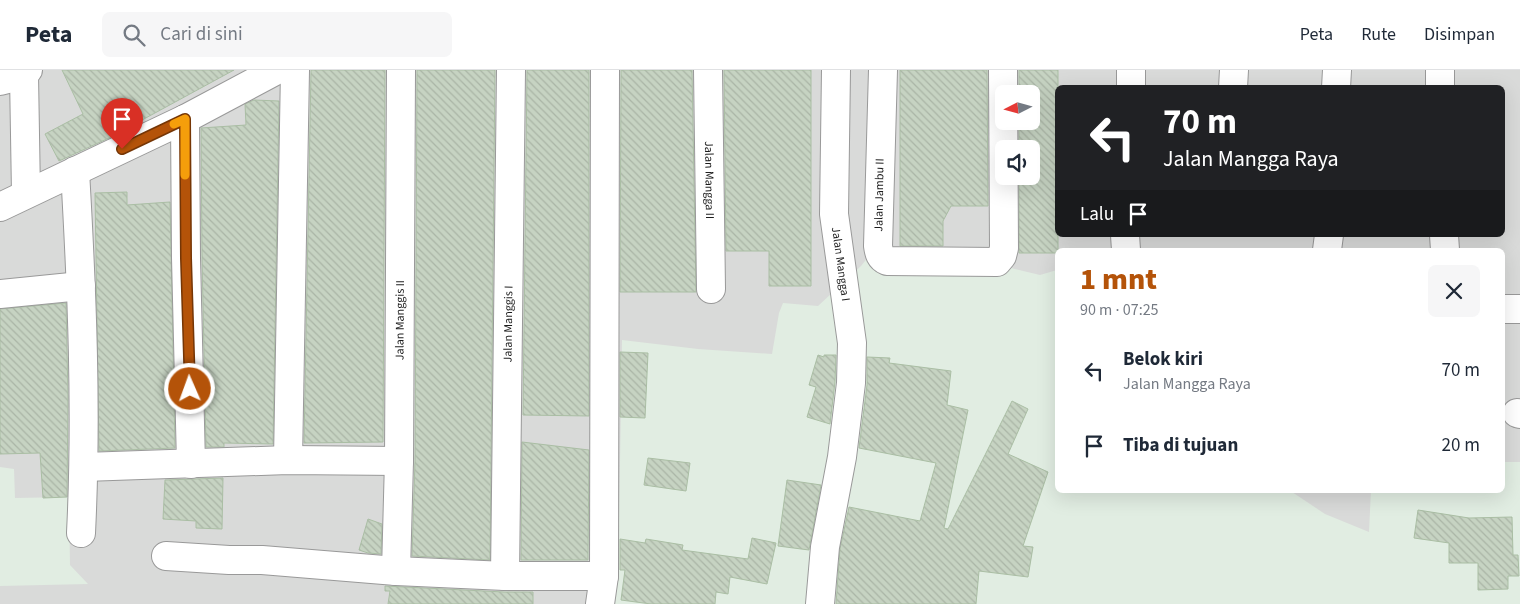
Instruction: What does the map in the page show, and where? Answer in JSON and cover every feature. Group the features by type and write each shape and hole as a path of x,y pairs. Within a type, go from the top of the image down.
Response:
{"street":[{"path":"0,207 185,119 277,70"},
{"path":"288,460 295,70"},
{"name":"Jalan Manggis II","path":"396,570 399,461 401,70"},
{"name":"Jalan Manggis I","path":"506,576 511,70"},
{"path":"600,604 604,576 605,70"},
{"name":"Jalan Mangga II","path":"708,70 711,289"},
{"name":"Jalan Mangga I","path":"820,604 825,547 842,457 851,383 852,343 834,214 836,70"},
{"name":"Jalan Jambu II","path":"882,70 878,246 880,254 882,259 886,261 941,262 997,262 1002,256 1004,248 1003,70"},
{"path":"1131,70 1131,85"},
{"path":"1233,85 1234,70"},
{"path":"1336,85 1337,70"},
{"path":"1440,70 1440,85"},
{"path":"17,75 26,194"},
{"path":"185,119 186,258 192,464"},
{"path":"75,171 81,286 84,467 81,533"},
{"path":"0,294 81,286"},
{"path":"1505,308 1520,309"},
{"path":"84,467 288,460 399,461"},
{"path":"166,556 262,560 506,576 604,576"}],"shaded area":[{"path":"0,70 1520,70 1520,462 1505,462 1505,248 1055,248 1055,271 1040,275 1003,266 869,256 861,266 818,306 783,303 779,313 772,354 698,349 622,340 619,524 607,604 0,604 0,586 88,584 70,565 69,497 15,498 14,469 0,467"},
{"path":"1294,493 1371,493 1369,532 1325,514"}],"building":[{"path":"62,70 234,70 120,132 122,132 59,161 45,134 83,114"},
{"path":"311,70 385,70 383,442 304,443"},
{"path":"417,70 495,70 490,560 412,556 415,461"},
{"path":"527,70 589,70 589,416 523,415"},
{"path":"621,70 692,70 696,292 620,292"},
{"path":"724,70 811,70 811,286 769,286 769,251 726,251"},
{"path":"900,70 987,70 988,206 951,206 943,221 943,246 900,246"},
{"path":"1019,70 1058,70 1058,85 1055,85 1055,237 1058,237 1058,248 1055,248 1055,253 1019,253 1019,185 1040,185 1040,140 1019,140 1019,130 1040,130 1040,85 1019,85"},
{"path":"254,100 279,101 273,444 224,443 224,447 206,447 201,128 246,125 245,104"},
{"path":"127,192 127,205 170,202 175,448 99,451 95,193"},
{"path":"66,303 68,397 67,497 43,498 40,453 0,454 0,309"},
{"path":"620,352 648,353 645,418 620,417"},
{"path":"818,355 824,357 824,355 836,355 830,424 807,417 816,387 809,385"},
{"path":"867,357 890,358 889,363 951,371 947,405 968,410 944,528 948,529 1012,401 1028,409 1008,454 1048,472 1023,546 1033,547 1028,577 979,571 976,604 836,604 840,549 849,507 920,521 936,463 859,448 867,385"},
{"path":"522,442 589,450 588,560 521,560"},
{"path":"648,458 690,463 686,491 644,485"},
{"path":"223,478 222,529 196,528 196,521 163,519 165,480"},
{"path":"787,480 821,485 809,550 778,546"},
{"path":"1418,510 1469,518 1512,517 1513,555 1518,555 1519,576 1508,576 1508,589 1478,590 1478,563 1449,563 1449,543 1414,538"},
{"path":"368,519 382,524 381,554 359,550"},
{"path":"752,538 776,543 767,584 730,577 728,594 716,592 715,604 651,604 621,600 625,570 620,570 620,539 645,543 646,539 683,545 682,550 748,559"},
{"path":"385,586 533,592 533,604 388,604 390,591 385,591"}],"slow traffic":[{"path":"174,124 185,119 185,175"}],"route":[{"path":"122,149 185,119 186,258 190,389"}]}
